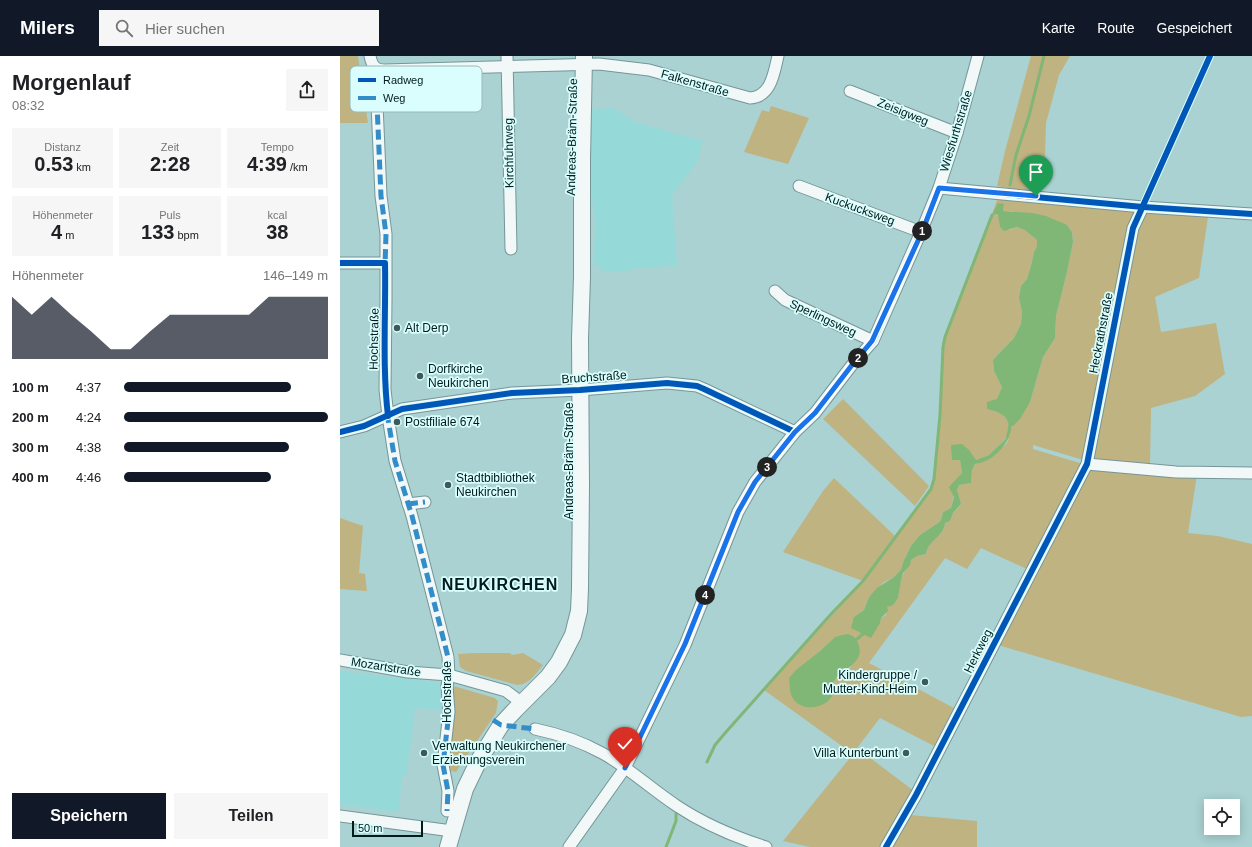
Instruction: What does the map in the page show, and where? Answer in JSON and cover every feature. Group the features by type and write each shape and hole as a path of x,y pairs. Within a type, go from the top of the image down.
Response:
{"main road":[{"name":"Andreas-Bräm-Straße","path":"448,847 465,789 479,760 501,725 548,677 559,662 573,635 579,611 580,339 584,60"}],"street":[{"path":"370,56 374,66"},
{"name":"Falkenstraße","path":"584,60 599,64 649,70 750,98 757,98 767,90 778,56"},
{"name":"Wiesfurthstraße","path":"569,847 625,768 685,644 738,512 755,482 795,432 815,413 872,341 922,232 939,188 957,133 978,56"},
{"path":"436,66 507,61 584,60"},
{"name":"Kirchfuhrweg","path":"507,61 511,249"},
{"name":"Zeisigweg","path":"850,91 957,133"},
{"name":"Hochstraße","path":"377,112 381,196 386,234 385,390 395,461 412,516 448,657 448,712 443,765 448,791 446,811"},
{"name":"Kuckucksweg","path":"798,186 922,232"},
{"path":"939,188 1142,207 1252,214"},
{"name":"Heckrathstraße","path":"1086,464 1134,228 1142,207"},
{"path":"340,262 385,263"},
{"name":"Sperlingsweg","path":"775,291 785,300 872,341"},
{"name":"Bruchstraße","path":"340,432 364,426 402,409 475,398 520,393 667,383 697,386 795,432"},
{"path":"1086,464 1176,472 1252,473"},
{"name":"Herkweg","path":"886,847 919,788 1086,464"},
{"path":"408,504 425,502"},
{"name":"Mozartstraße","path":"340,660 408,672 449,675 506,691 522,703"},
{"path":"535,729 556,733 603,753 686,812 736,837 766,847"},
{"path":"340,816 452,831"}],"shaded area":[{"path":"340,56 358,56 359,66 350,66 350,112 366,112 368,123 340,123"},
{"path":"1031,56 1070,56 1059,75 1046,123 1045,156 1041,187 1035,193 997,186"},
{"path":"771,106 809,118 788,164 744,152 762,110 769,112"},
{"path":"614,108 635,122 703,141 696,164 672,195 677,265 639,268 622,272 607,272 602,270 594,263 595,220 590,185 590,109"},
{"path":"1000,196 1133,211 1135,215 1149,212 1208,217 1199,278 1155,297 1161,332 1216,323 1225,374 1195,396 1151,408 1150,467 1090,462 1033,445 1033,449 1083,464 1029,570 981,548 967,569 945,558 869,663 954,708 934,746 880,718 857,748 914,791 883,847 810,847 783,841 853,754 764,690 863,581 783,552 823,491 834,478 895,536 873,568 932,489 935,479 941,416 942,348 944,337 980,248 997,200","holes":["1004,204 1003,211 1012,211 1067,225 1072,232 1073,242 1056,316 1055,338 1043,357 1030,402 1007,419 1001,413 987,409 997,399 1002,387 994,371 993,360 1014,338 1021,324 1022,312 1019,298 1021,286 1027,279 1037,246 1037,240 1026,230 1017,227 1010,230 1000,227 999,217 996,214","1006,439 1009,439 1006,444 989,459 975,464 972,470 971,483 959,485 957,490 961,505 953,513 950,521 945,523 942,532 930,545 926,554 917,556 911,560 899,586 898,598 887,607 886,615 881,618 880,623 854,617 864,610 869,597 884,582 894,577 902,570 904,560 911,546 920,535 938,523 941,520 943,512 951,508 957,479 962,473 960,460 970,451 976,460 989,455","835,637 851,667 835,679 832,696 819,652"]},
{"path":"998,203 1004,204 1003,211 1032,213 1046,216 1067,225 1072,232 1073,242 1056,316 1055,338 1043,357 1030,402 1020,419 1013,426 1009,425 1008,421 1003,415 987,409 987,402 997,399 1002,387 994,371 993,360 1014,338 1021,324 1022,312 1019,298 1021,286 1027,279 1037,246 1037,240 1025,230 1017,227 1004,231 1000,227 998,215 992,215"},
{"path":"843,399 929,486 915,506 823,419"},
{"path":"1007,432 1010,433 1009,437 1005,445 998,452 988,460 975,464 972,470 971,483 959,485 957,490 961,504 953,513 950,521 945,523 942,532 930,545 926,554 917,556 911,560 910,565 903,573 898,598 893,605 887,607 888,611 881,618 880,623 871,638 851,628 854,617 864,610 869,597 877,588 894,577 901,570 911,546 920,535 938,523 941,520 943,512 951,508 954,497 949,487 962,473 960,460 952,460 951,445 962,444 970,451 976,460 989,455 1006,439"},
{"path":"1089,468 1197,475 1188,533 1218,536 1252,544 1252,716 1241,717 998,645"},
{"path":"340,518 363,526 359,573 365,574 367,591 340,589"},
{"path":"847,634 854,637 857,641 860,652 859,656 853,664 836,678 832,696 829,700 816,707 806,707 794,701 791,695 789,678 796,670 835,637"},
{"path":"510,653 512,655 523,653 543,665 529,681 517,685 466,671 460,667 458,654"},
{"path":"340,671 443,683 445,710 415,708 407,773 403,773 398,812 340,804"},
{"path":"450,685 495,698 498,701 496,713 456,772 447,769"},
{"path":"910,815 977,821 977,847 892,847"}],"waterway":[{"path":"1010,185 1016,155 1029,116 1044,56"},
{"path":"707,762 715,745 726,732 832,613 863,581 931,489 934,479 940,415 943,347 945,337 992,215"},
{"path":"1009,432 1010,425"},
{"path":"857,639 863,634"},
{"path":"666,847 676,821 676,814"}],"marked path":[{"path":"377,112 381,196 386,234 385,266"},
{"path":"387,413 395,461 412,516 448,657 449,675 447,686 449,712 443,765 448,791 447,811"},
{"path":"408,504 425,502"},
{"path":"493,720 501,725 535,729"}],"cycle path":[{"path":"886,847 916,795 1087,464 1133,228 1210,56"},
{"path":"340,432 364,426 402,409 512,393 580,390 667,383 697,386 795,432 815,413 852,365 873,341 939,188 1143,207 1252,214"},
{"path":"340,263 385,263 385,359 388,416"}],"place":[{"name":"Alt Derp","path":"397,328"},
{"name":"Dorfkirche Neukirchen","path":"420,376"},
{"name":"Postfiliale 674","path":"397,422"},
{"name":"Stadtbibliothek Neukirchen","path":"448,485"},
{"name":"Kindergruppe / Mutter-Kind-Heim","path":"925,682"},
{"name":"Verwaltung Neukirchener Erziehungsverein","path":"424,753"},
{"name":"Villa Kunterbunt","path":"906,753"}],"district":[{"name":"NEUKIRCHEN","path":"500,584"}],"route":[{"path":"625,768 685,644 708,590 738,512 755,482 795,432 815,413 836,388 852,365 872,341 922,232 939,188 1036,196"}]}
